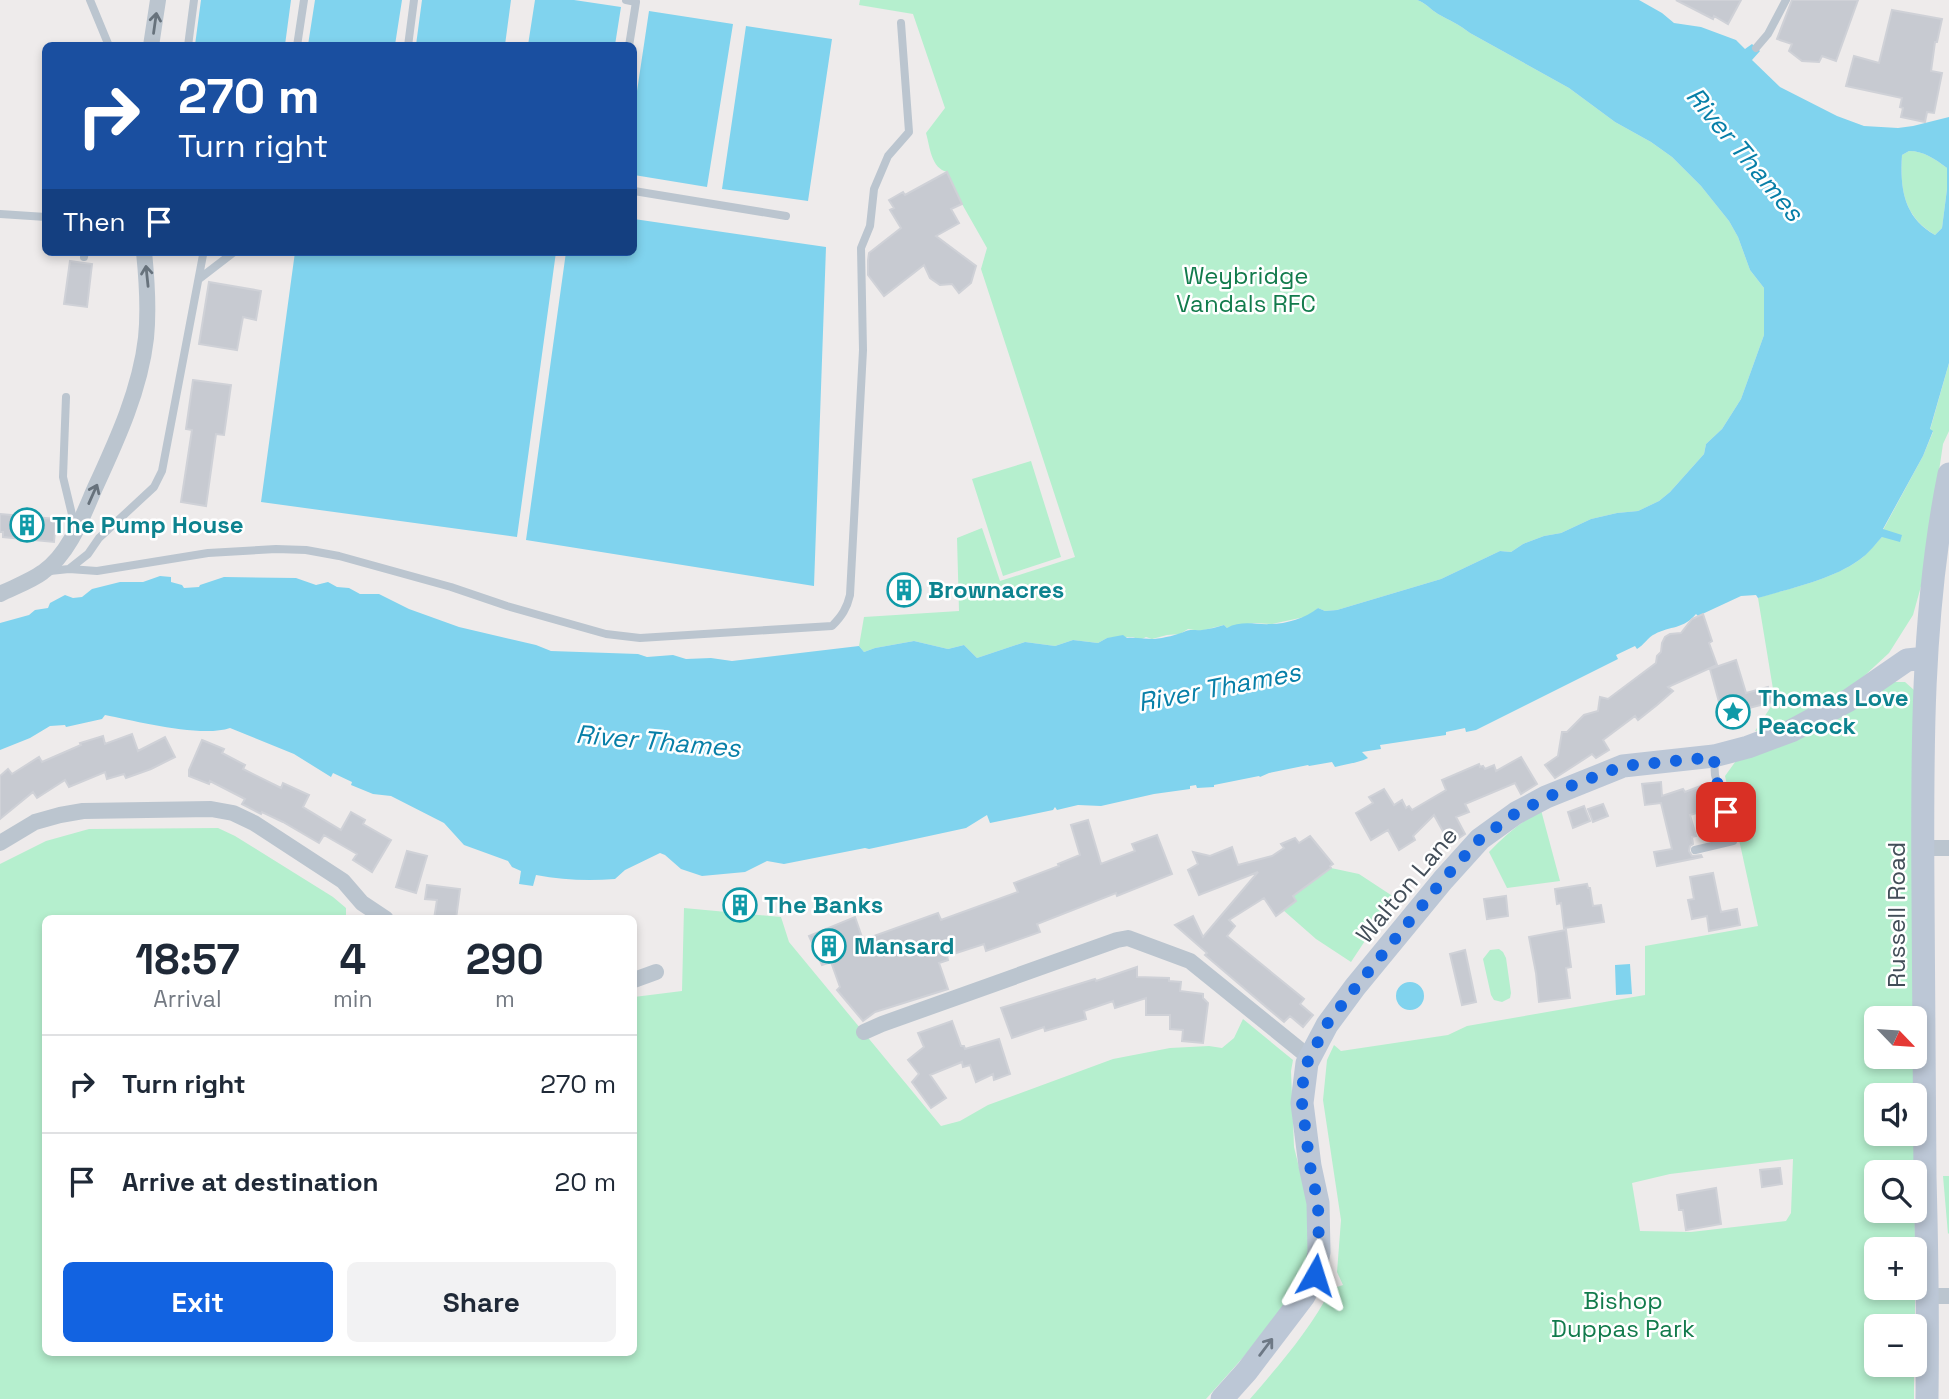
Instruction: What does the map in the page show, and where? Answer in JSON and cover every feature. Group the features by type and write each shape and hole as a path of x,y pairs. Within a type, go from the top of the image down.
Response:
{"main road":[{"name":"Russell Road","path":"1927,1399 1939,1296 1925,1175 1923,848 1926,658 1936,550 1949,474"},
{"name":"Walton Lane","path":"1222,1399 1247,1371 1304,1296 1315,1275 1319,1252 1318,1203 1302,1103 1307,1063 1327,1024 1443,880 1480,839 1516,813 1546,797 1623,766 1714,757 1791,731 1849,700 1907,660 1926,658"}],"street":[{"path":"153,42 158,0"},
{"path":"0,593 44,572 59,557 76,530 125,417 146,339 149,295 144,256"},
{"path":"0,843 35,822 83,811 211,809 233,813 254,823 343,881 362,903 380,915"},
{"path":"1923,848 1949,848"},
{"path":"864,1032 1128,938 1190,961 1310,1058"},
{"path":"637,979 656,972"}],"lane":[{"path":"89,0 107,42"},
{"path":"188,42 194,0"},
{"path":"298,42 304,0"},
{"path":"409,42 414,0"},
{"path":"626,0 636,1 630,42"},
{"path":"1756,48 1768,34 1786,0"},
{"path":"44,572 69,569 97,571 208,553 306,550 339,556 451,587 506,606 606,634 640,638 832,626 848,606 850,595 863,350 861,248 870,226 874,189 888,156 909,132 901,23"},
{"path":"637,191 786,216"},
{"path":"0,214 42,217"},
{"path":"69,569 88,554 99,538 154,488 162,471 204,256"},
{"path":"199,279 229,256"},
{"path":"66,397 63,477 76,530"},
{"path":"1695,850 1734,841 1715,775 1714,757"}],"green space":[{"name":"Weybridge Vandals RFC","path":"860,0 1420,1 1470,33 1569,88 1615,122 1672,157 1701,186 1729,221 1750,270 1764,288 1764,335 1741,399 1722,429 1706,444 1704,454 1659,501 1638,511 1591,519 1561,533 1523,544 1511,552 1500,551 1441,579 1337,610 1325,611 1318,608 1309,616 1272,624 1253,623 1227,628 1224,625 1200,631 1188,629 1180,634 1152,639 1107,638 1098,643 1073,640 1055,646 1025,642 977,658 964,645 948,649 914,641 864,652 859,646 864,617 959,611 957,538 982,528 1000,581 1075,557 981,269 987,248 947,172 934,162 930,150 926,133 945,108 913,14 859,5"},
{"path":"1909,151 1924,154 1947,168 1942,228 1935,235 1916,219 1906,200 1902,179 1902,155"},
{"path":"1949,363 1949,431 1943,444 1923,579 1913,615 1889,653 1848,691 1803,715 1755,731 1772,705 1770,696 1774,695 1758,598 1840,571 1863,557 1882,537 1883,530 1933,432 1930,430"},
{"path":"1031,461 1061,557 1003,576 972,479"},
{"name":"Bishop Duppas Park","path":"1892,682 1905,682 1914,690 1914,1006 1864,1006 1864,1069 1915,1069 1915,1083 1864,1083 1864,1146 1915,1146 1915,1160 1864,1160 1864,1223 1915,1223 1915,1237 1864,1237 1864,1300 1915,1300 1915,1314 1864,1314 1864,1377 1914,1377 1914,1399 1250,1399 1304,1333 1331,1289 1343,1285 1337,1272 1341,1220 1323,1100 1327,1060 1334,1045 1341,1051 1448,1035 1467,1026 1645,995 1645,946 1758,926 1725,776 1738,758","holes":["1793,1159 1791,1213 1786,1221 1691,1232 1640,1231 1632,1183 1670,1174"]},
{"path":"1541,810 1560,881 1507,888 1489,852 1514,829"},
{"path":"218,828 333,897 346,908 346,915 42,915 42,1356 637,1356 637,997 682,991 684,908 781,917 789,942 941,1126 960,1121 988,1105 1113,1059 1170,1048 1222,1048 1234,1038 1243,1019 1293,1060 1291,1071 1294,1147 1309,1208 1306,1270 1281,1315 1206,1399 0,1399 0,864 46,841 89,829"},
{"path":"1331,868 1359,874 1394,897 1351,962 1316,939 1283,910 1293,896"},
{"path":"1499,949 1506,958 1511,993 1510,998 1502,1002 1494,1000 1491,995 1483,959 1490,950"},
{"path":"1943,1176 1949,1176 1948,1234"}],"water":[{"path":"201,0 291,0 285,42 195,42"},
{"path":"315,0 402,0 395,42 308,42"},
{"path":"422,0 511,0 505,42 416,42"},
{"path":"535,0 574,0 621,7 615,42 528,42"},
{"name":"River Thames","path":"1417,0 1639,0 1674,23 1701,27 1736,40 1745,49 1752,44 1760,51 1752,60 1780,87 1837,116 1864,126 1898,128 1949,117 1949,363 1930,429 1933,431 1923,456 1883,529 1902,535 1900,542 1882,537 1852,565 1827,577 1758,598 1756,595 1741,596 1698,616 1696,614 1682,625 1653,635 1637,649 1635,646 1616,655 1618,659 1476,730 1466,732 1465,728 1446,732 1446,735 1380,745 1381,749 1362,752 1368,758 1335,767 1332,762 1308,765 1214,787 1190,786 1190,789 1101,806 1078,805 1057,810 1055,807 1053,810 990,823 987,815 966,828 784,864 767,861 745,872 702,876 681,869 660,853 625,870 615,879 575,880 536,875 533,886 519,884 521,871 512,867 508,861 464,845 444,823 391,796 373,794 351,785 352,782 333,773 331,777 294,754 230,728 218,731 186,730 105,715 102,719 66,727 50,726 30,738 0,750 0,623 48,608 50,603 65,595 82,597 92,589 120,582 143,582 160,576 171,577 171,582 184,588 199,587 224,577 296,578 316,585 328,582 360,594 379,594 409,609 459,627 551,651 638,654 647,657 673,655 686,659 732,661 859,646 864,652 914,641 948,649 964,645 977,658 1025,642 1055,646 1073,640 1098,643 1123,635 1127,638 1154,639 1188,630 1205,630 1224,625 1227,628 1243,623 1289,622 1318,608 1325,611 1337,610 1441,579 1500,551 1511,552 1523,544 1561,533 1591,519 1638,511 1659,501 1704,454 1706,444 1722,429 1741,399 1764,335 1764,288 1750,270 1729,221 1701,186 1672,157 1615,122 1569,88 1470,33","holes":["1909,151 1929,156 1947,168 1942,228 1935,235 1916,219 1906,200 1903,190 1902,155"]},
{"path":"649,11 733,24 707,187 637,175 637,91"},
{"path":"746,26 832,39 808,201 722,189"},
{"path":"637,219 826,247 814,586 526,540 565,256 637,256"},
{"path":"294,256 555,256 517,537 261,502"},
{"path":"1630,964 1632,994 1616,995 1615,965"},
{"path":"1410,982 1420,986 1424,996 1420,1006 1410,1010 1400,1006 1396,996 1400,986"}],"building":[{"path":"1676,0 1741,0 1728,24"},
{"path":"1792,0 1858,0 1836,61 1822,56 1819,62 1802,61 1789,51 1792,44 1777,39"},
{"path":"1892,10 1942,19 1931,71 1942,73 1934,113 1927,112 1925,122 1901,117 1902,98 1846,86 1854,56 1879,63"},
{"path":"947,172 962,204 951,209 959,223 936,236 976,266 971,283 959,293 952,284 940,285 930,278 924,265 884,296 868,275 868,260 869,253 901,228 890,210 894,208 889,200 903,192 905,195"},
{"path":"70,261 92,264 87,307 64,304"},
{"path":"209,282 261,291 256,320 243,317 237,350 199,344"},
{"path":"193,380 231,385 224,435 216,434 206,506 181,502 192,430 186,429"},
{"name":"The Pump House","path":"0,514 56,519 54,542 3,537 3,532 0,532"},
{"name":"Brownacres","path":"888,583 918,583 919,599 897,601 897,597 889,597"},
{"path":"1703,614 1717,665 1668,687 1673,691 1657,705 1638,720 1635,716 1603,740 1609,750 1596,758 1592,754 1555,778 1545,765 1558,756 1562,732 1567,732 1584,715 1598,711 1600,697 1608,699 1656,663 1665,637 1681,633 1692,619"},
{"path":"1736,660 1746,693 1768,687 1772,702 1726,714 1722,701 1719,702 1710,669"},
{"path":"132,734 138,751 165,737 175,757 126,778 124,774 107,779 105,772 69,787 65,780 37,798 33,792 0,819 0,776 8,769 12,774 39,757 42,762 81,745 80,743 103,736 105,744"},
{"path":"202,740 224,749 222,753 245,765 243,769 281,788 283,783 309,795 303,807 341,830 351,812 365,820 363,824 391,840 372,872 353,860 357,854 324,835 319,843 283,822 242,804 245,799 210,781 209,784 189,776"},
{"path":"1521,757 1537,784 1521,794 1515,783 1465,804 1469,812 1456,817 1465,834 1450,844 1434,815 1413,836 1415,840 1399,850 1388,830 1371,840 1356,813 1373,803 1369,797 1384,789 1394,805 1402,800 1406,808 1409,806 1412,810 1446,790 1442,780 1479,764 1485,769 1494,765 1496,771"},
{"path":"1661,782 1662,796 1703,785 1710,805 1702,808 1703,811 1690,815 1696,836 1692,837 1693,844 1689,851 1692,856 1702,857 1657,866 1654,852 1672,849 1661,803 1645,805 1642,784"},
{"path":"1603,804 1608,816 1593,822 1588,809"},
{"path":"1584,806 1590,821 1573,828 1568,812"},
{"path":"1088,820 1101,864 1135,851 1132,844 1157,835 1172,874 1037,924 1040,932 986,951 984,944 947,956 948,960 939,963 948,989 875,1012 863,1021 837,990 840,987 831,962 822,965 809,936 855,917 863,940 938,913 941,920 1018,892 1014,883 1080,855 1071,825"},
{"path":"1310,836 1333,864 1331,868 1293,896 1296,901 1276,916 1264,898 1229,920 1235,926 1227,936 1304,999 1300,1004 1313,1015 1303,1027 1290,1016 1284,1022 1205,955 1207,953 1175,925 1193,916 1203,937 1258,872 1199,895 1188,870 1198,864 1193,852 1210,856 1232,847 1238,865 1272,856 1284,848 1281,844 1295,838 1299,843"},
{"path":"407,851 427,856 416,893 396,887"},
{"path":"1713,873 1721,912 1737,909 1740,925 1709,931 1707,916 1692,919 1688,900 1694,899 1690,877"},
{"path":"1587,884 1593,906 1601,905 1604,922 1564,928 1561,903 1557,904 1555,889"},
{"path":"427,885 460,889 457,915 435,915 437,900 425,899"},
{"path":"1506,896 1508,916 1487,919 1484,899"},
{"path":"1566,930 1571,967 1566,968 1570,998 1539,1002 1529,937"},
{"path":"1465,950 1476,1002 1462,1005 1450,954"},
{"path":"1137,967 1137,977 1169,978 1169,981 1181,982 1180,991 1203,994 1208,1003 1203,1043 1182,1041 1183,1030 1170,1029 1170,1015 1146,1015 1146,998 1115,1008 1113,1001 1084,1011 1086,1019 1045,1031 1044,1027 1012,1038 1001,1008"},
{"path":"952,1021 961,1046 965,1049 999,1039 1010,1074 994,1080 993,1074 976,1082 970,1065 963,1067 962,1062 930,1075 946,1098 931,1108 912,1082 919,1074 908,1060 924,1047 918,1033"},
{"path":"1780,1168 1782,1184 1762,1187 1760,1170"},
{"path":"1716,1188 1721,1224 1686,1230 1677,1195"}],"place":[{"name":"The Pump House","path":"27,525"},
{"name":"Brownacres","path":"904,590"},
{"name":"Thomas Love Peacock","path":"1733,712"},
{"name":"The Banks","path":"740,905"},
{"name":"Mansard","path":"829,946"}],"route":[{"path":"1315,1275 1319,1252 1318,1203 1302,1103 1307,1063 1327,1024 1443,880 1480,839 1516,813 1573,785 1623,766 1714,757 1715,775 1726,812"}]}
